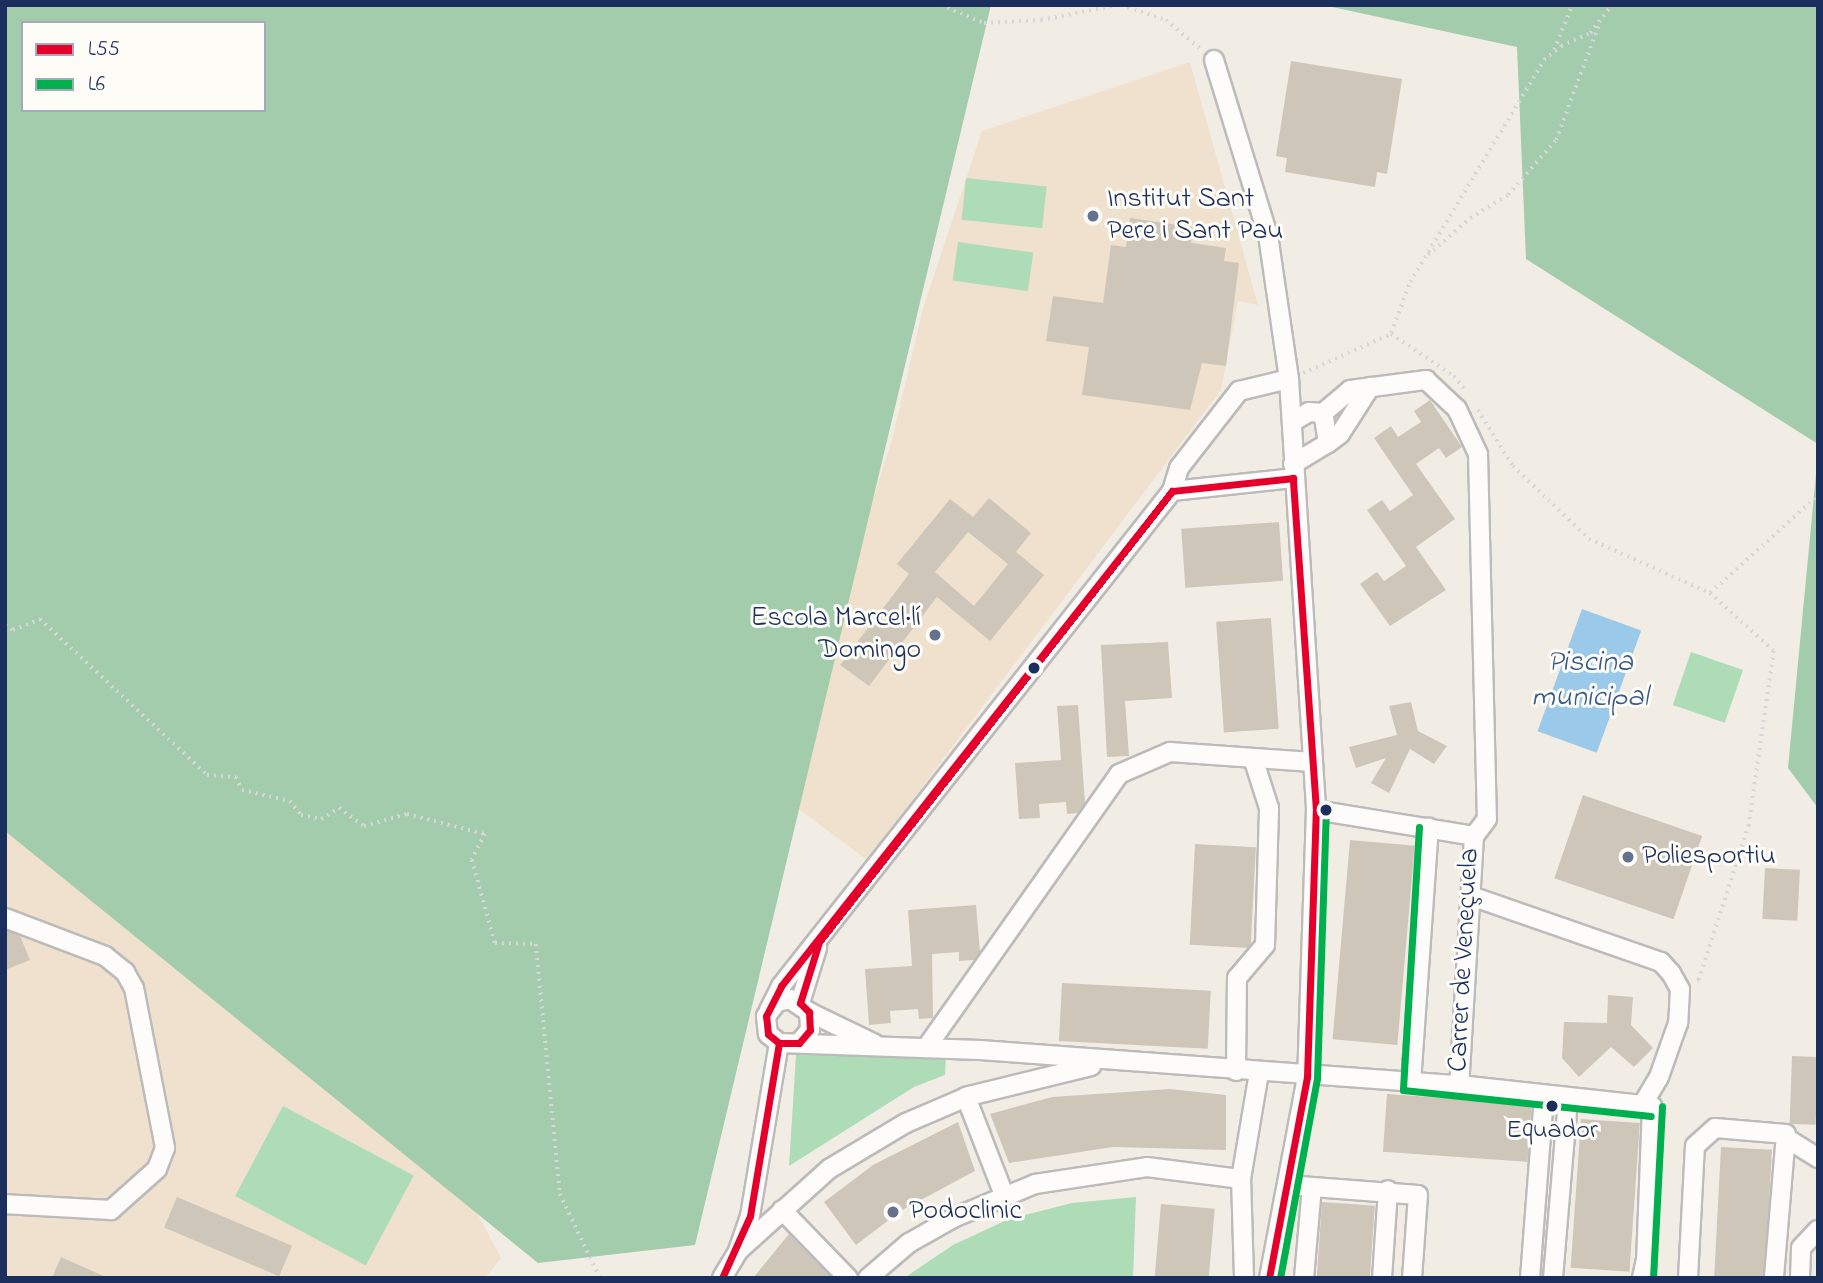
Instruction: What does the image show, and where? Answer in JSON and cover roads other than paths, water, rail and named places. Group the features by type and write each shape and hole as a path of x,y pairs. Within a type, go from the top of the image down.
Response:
{"street":[{"path":"1214,60 1268,235 1289,379 1294,421 1293,471 1316,810 1307,1077 1269,1278"},
{"path":"819,942 805,1007 810,1030 799,1043 779,1044 768,1034 766,1016 781,986 819,942 1172,491 1179,468 1239,391 1289,379"},
{"path":"1294,421 1309,412 1323,414 1350,390 1426,380 1457,409 1478,454 1487,819 1474,836"},
{"path":"1172,491 1293,471 1340,434 1370,387"},
{"path":"1323,414 1328,443"},
{"path":"926,1048 1119,774 1170,752 1312,762"},
{"path":"1236,1071 1237,978 1265,945 1269,808 1253,758"},
{"name":"Carrer de Veneçuela","path":"1316,810 1474,836 1459,1085"},
{"name":"Carrer de Veneçuela","path":"1411,1083 1429,828"},
{"path":"1471,896 1661,962 1680,989 1678,1023 1647,1106 1646,1259 1642,1278"},
{"path":"5,918 105,956 134,988 164,1148 162,1161 123,1204 101,1211 5,1204"},
{"path":"766,1016 777,1002 805,1007 881,1047"},
{"name":"Carrer de Veneçuela","path":"799,1043 926,1048 1307,1077 1459,1085 1647,1106"},
{"path":"722,1278 738,1251 750,1216 779,1044"},
{"path":"738,1251 782,1210 866,1144 966,1097 1109,1062"},
{"path":"1244,1278 1241,1179 1259,1073"},
{"path":"1530,1278 1544,1096"},
{"path":"966,1097 1004,1195"},
{"path":"1553,1278 1568,1098"},
{"path":"1688,1278 1695,1146 1715,1128 1786,1134 1774,1278"},
{"path":"1786,1138 1818,1158"},
{"path":"868,1278 909,1243 1004,1195 1071,1175 1147,1167 1241,1179"},
{"path":"1287,1185 1388,1190 1418,1195 1412,1278"},
{"path":"1304,1278 1312,1187"},
{"path":"1382,1278 1388,1190"},
{"path":"5,1197 101,1211"},
{"path":"782,1210 848,1278"},
{"path":"1800,1278 1818,1230"}],"water":[{"name":"Piscina municipal","path":"1582,609 1641,631 1597,753 1538,731"}],"place":[{"name":"Institut Sant Pere i Sant Pau","path":"1093,216"},
{"name":"Escola Marcel·lí Domingo","path":"935,635"},
{"name":"Poliesportiu","path":"1628,857"},
{"name":"Equador","path":"1552,1106"},
{"name":"Podoclinic","path":"893,1212"}]}
